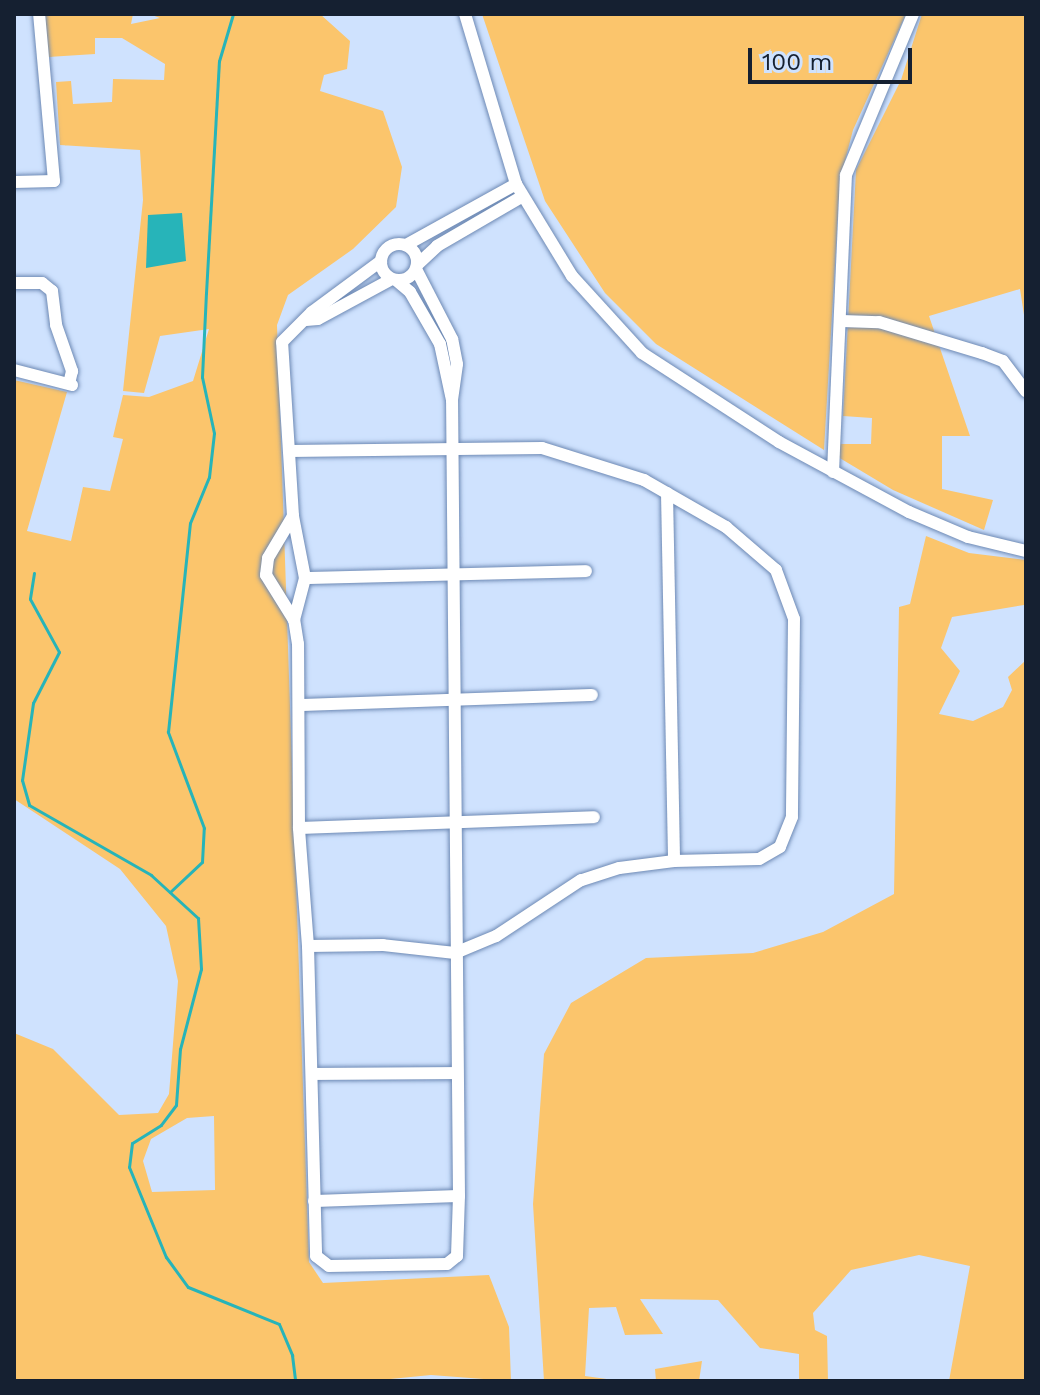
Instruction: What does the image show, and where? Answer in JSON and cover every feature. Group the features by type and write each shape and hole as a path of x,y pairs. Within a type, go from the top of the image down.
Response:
{"street":[{"path":"14,182 54,181 39,14"},
{"path":"465,14 520,190 590,301 642,353 713,402 833,472 968,537 1026,551"},
{"path":"833,472 850,158 913,14"},
{"path":"406,245 417,266 437,323 452,400 457,1256 443,1264 320,1262 314,1201 308,946 299,828 301,705 294,620 305,578 293,516 282,342 381,261 390,247 406,245 520,190"},
{"path":"306,320 318,319 395,280 417,266 437,246 520,190"},
{"path":"381,261 437,323"},
{"path":"14,283 42,283 52,291 56,325 72,371 70,384 14,370"},
{"path":"842,321 879,322 982,353 1003,361 1026,391"},
{"path":"289,451 542,448 604,463 667,493 726,527 776,570 794,619 797,689 792,817 780,847 759,859 674,861 619,868 581,880 496,936 455,953 383,945 308,946"},
{"path":"667,493 674,861"},
{"path":"293,516 276,539 266,575 294,620"},
{"path":"305,578 586,571"},
{"path":"301,705 592,695"},
{"path":"299,828 594,817"},
{"path":"313,1074 457,1073"},
{"path":"314,1201 459,1196"}],"shaded area":[{"path":"45,14 133,14 131,24 160,18 149,14 320,14 350,41 347,69 324,75 320,91 383,111 402,167 396,207 353,249 288,295 277,325 309,1262 323,1283 489,1275 509,1327 511,1381 431,1375 370,1381 14,1381 14,1033 53,1049 119,1115 158,1113 169,1094 178,981 166,926 120,869 14,799 14,380 67,392 27,531 71,541 83,487 110,491 123,439 113,437 123,395 149,397 193,381 209,329 160,336 144,393 123,391 143,200 140,150 60,145 56,82 71,81 73,104 112,102 113,79 164,80 165,64 122,38 95,38 95,54 48,57","holes":["214,1116 215,1190 152,1192 143,1161 151,1139 187,1118"]},
{"path":"482,14 906,14 853,130 840,180 824,450 656,344 605,293 545,201"},
{"path":"922,14 1026,14 1026,328 1020,289 929,316 970,436 942,436 942,489 993,500 984,530 893,490 838,457 840,444 871,444 872,418 843,416 856,170 901,80"},
{"path":"182,213 186,261 146,268 148,215"},
{"path":"926,536 969,553 1026,560 1026,616 1024,605 952,617 941,648 960,671 939,714 973,721 1003,707 1012,690 1008,677 1026,660 1026,1381 949,1381 970,1266 919,1255 851,1270 813,1313 815,1330 827,1336 828,1381 799,1381 799,1354 760,1348 718,1300 640,1299 663,1334 625,1335 616,1307 589,1308 585,1376 621,1381 544,1381 533,1204 544,1054 571,1003 646,958 753,953 823,932 894,894 899,607 910,604"},
{"path":"702,1361 699,1381 656,1381 655,1369"}],"waterway":[{"path":"170,892 202,862 204,828 168,732 190,523 209,477 214,433 202,377 219,61 233,14"},
{"path":"34,573 30,599 59,652 33,703 22,780 29,805 151,875 198,918 201,969 180,1049 176,1105 161,1125 132,1143 129,1167 166,1257 188,1287 279,1324 292,1355 295,1381"}]}
